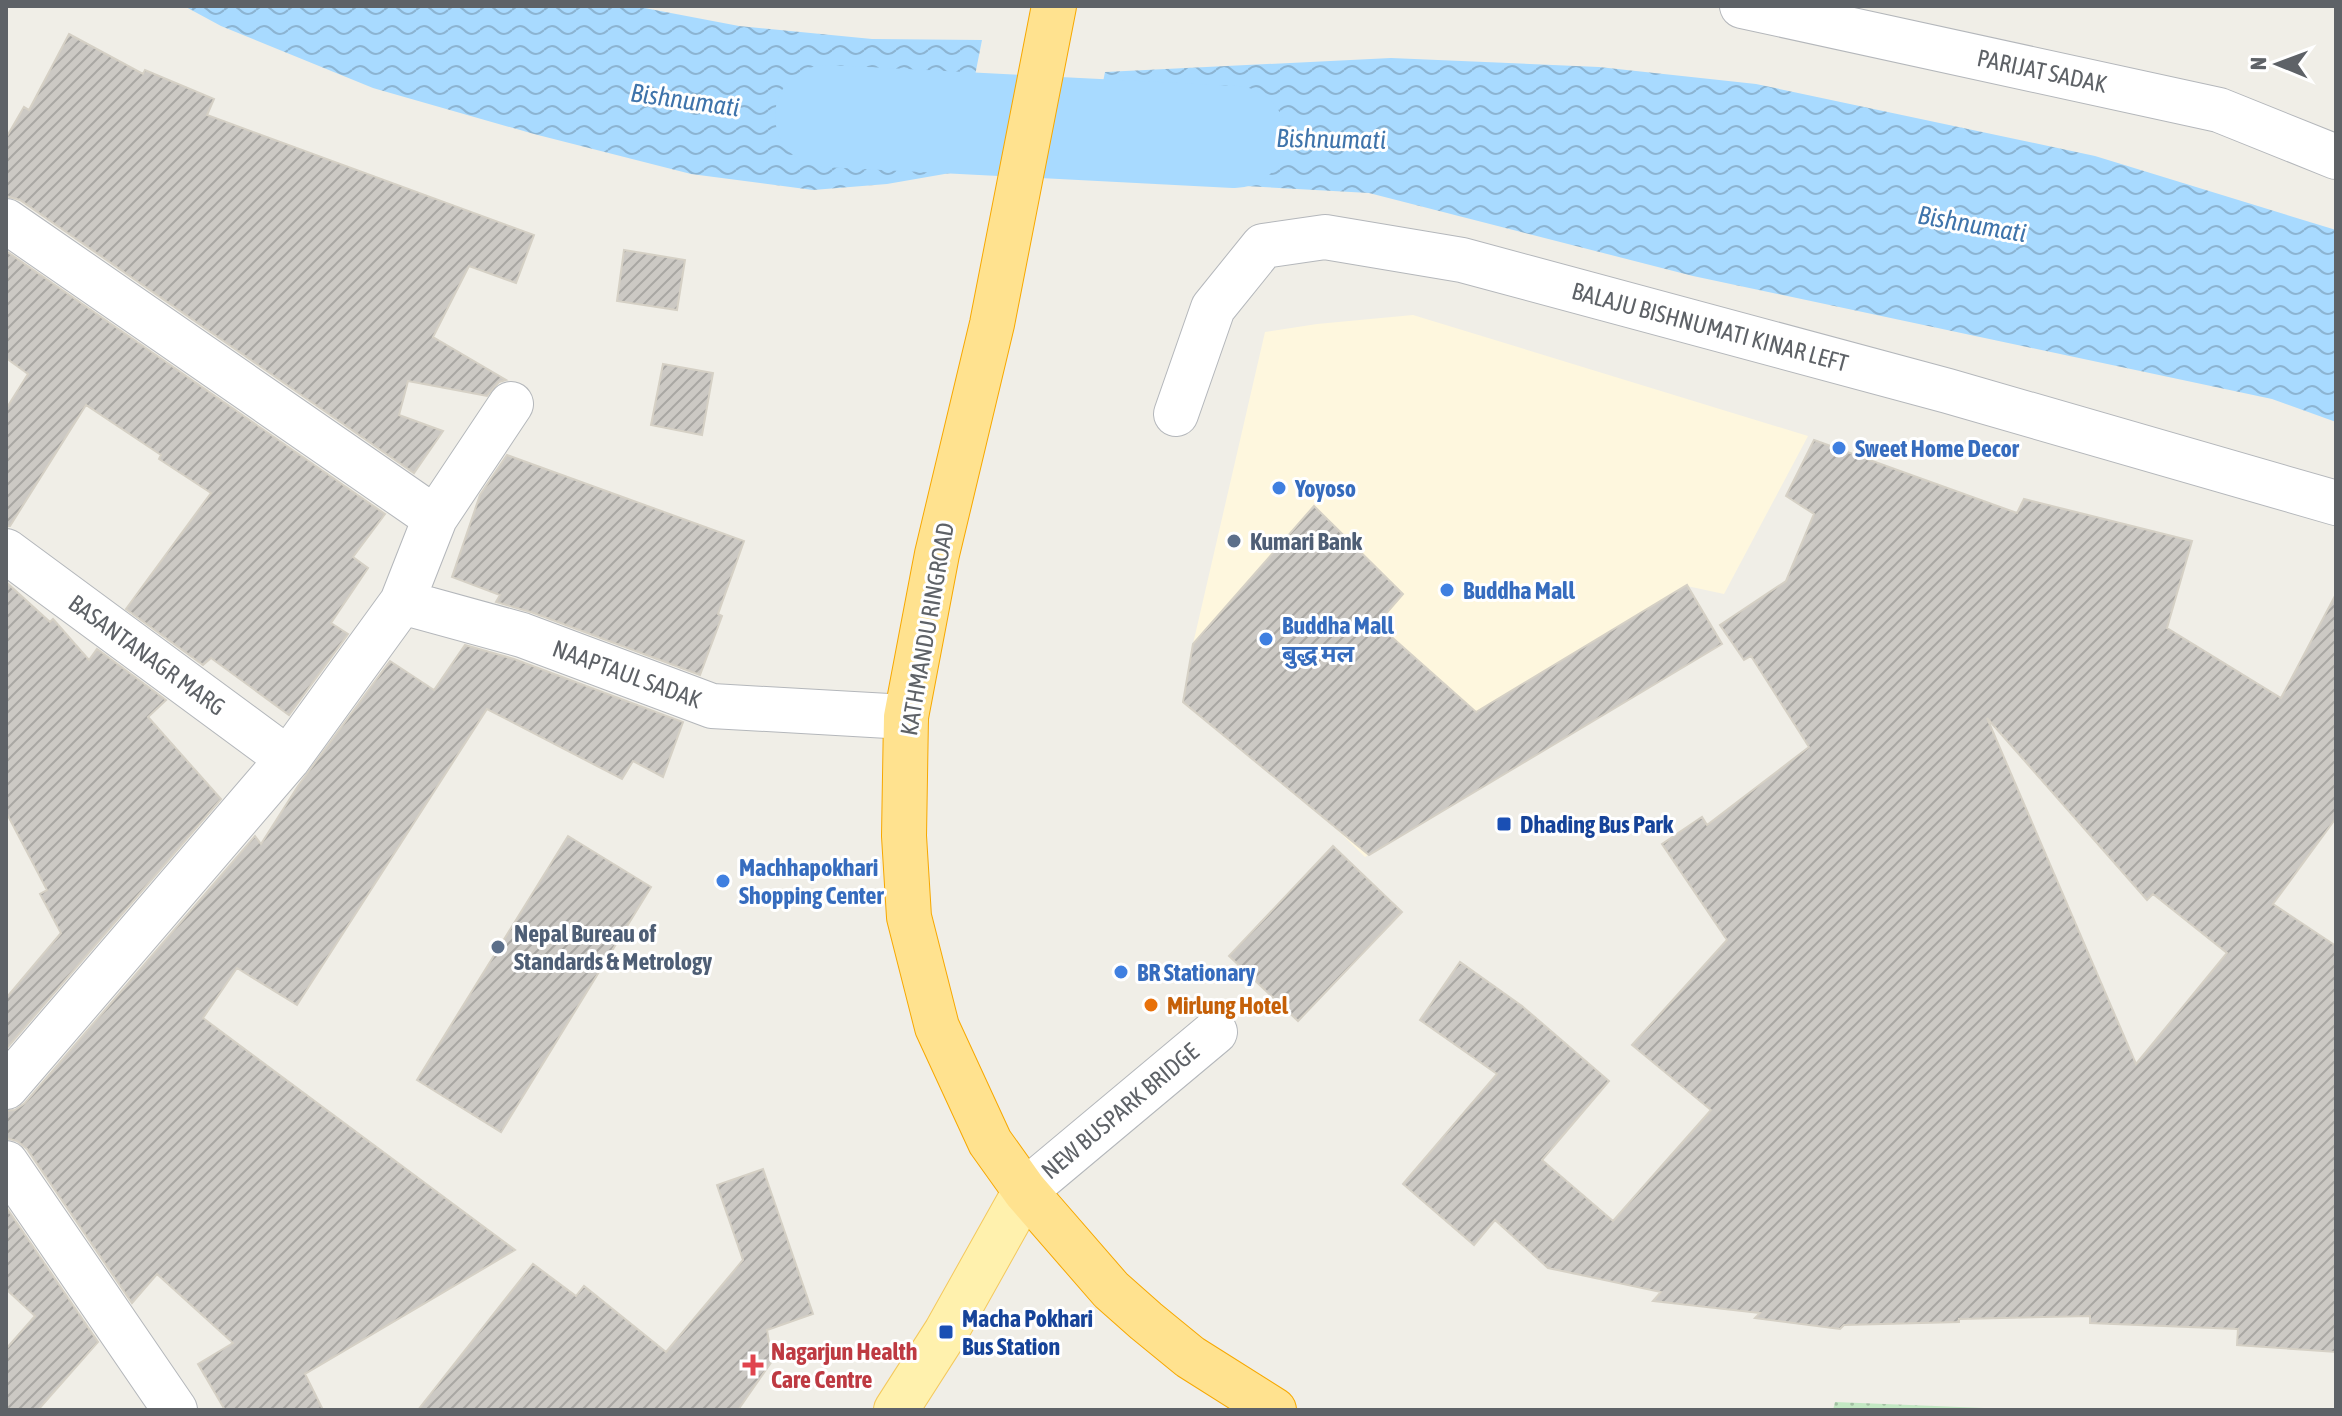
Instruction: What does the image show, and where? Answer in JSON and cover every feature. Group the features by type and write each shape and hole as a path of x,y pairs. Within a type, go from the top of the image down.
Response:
{"highway":[{"name":"KATHMANDU RINGROAD","path":"1054,6 992,324 937,554 906,717 904,836 909,917 937,1027 990,1142 1025,1191 1101,1278 1146,1321 1190,1357 1274,1410"}],"main road":[{"path":"896,1410 946,1332 1025,1191"}],"street":[{"name":"PARIJAT SADAK","path":"1742,6 2219,110 2336,157"},
{"path":"6,221 435,518"},
{"name":"BALAJU BISHNUMATI KINAR LEFT","path":"1176,414 1213,308 1263,246 1325,237 1462,260 1948,391 2336,503"},
{"path":"6,1087 288,759 402,602 435,518 511,404"},
{"name":"BASANTANAGR MARG","path":"6,551 288,759"},
{"name":"NAAPTAUL SADAK","path":"402,602 522,635 712,706 906,717"},
{"name":"NEW BUSPARK BRIDGE","path":"1025,1191 1215,1032"},
{"path":"6,1163 175,1410"}],"shaded area":[{"name":"Buddha Mall","path":"1413,315 1808,436 1724,594 1687,586 1722,644 1365,857 1326,819 1183,702 1193,644 1265,332"}],"green space":[{"path":"1835,1402 2037,1410 1833,1410"}],"water":[{"path":"184,6 634,6 739,26 872,39 982,40 956,172 887,184 813,190 691,174 373,88 221,26"},
{"path":"1391,58 1599,67 1756,84 2095,156 2336,230 2336,422 2272,399 1693,276 1369,193 1084,177 1105,72"}],"building":[{"path":"69,34 143,74 145,70 214,99 207,115 534,235 516,283 469,266 433,337 506,380 499,382 487,396 408,381 399,415 443,431 414,473 20,200 6,196 6,138 24,107 29,110"},
{"path":"624,250 685,260 677,310 617,301"},
{"path":"6,251 385,514 353,557 368,568 331,623 348,634 289,715 211,658 203,665 126,609 211,493 159,459 161,455 86,405 10,526 6,526 6,409 28,374 6,358"},
{"path":"663,364 713,373 702,435 651,425"},
{"path":"1814,440 2017,513 2024,499 2192,541 2167,628 2281,698 2336,594 2336,818 2273,904 2336,946 2336,1352 2237,1345 2238,1329 2090,1323 2090,1316 1959,1319 1959,1322 1844,1325 1840,1329 1755,1318 1760,1313 1653,1301 1661,1292 1548,1268 1495,1220 1474,1245 1403,1184 1497,1074 1420,1020 1460,962 1522,1006 1609,1081 1542,1160 1613,1221 1711,1110 1632,1045 1727,940 1662,844 1702,817 1707,825 1809,747 1751,656 1744,660 1720,625 1786,581 1814,514 1786,496","holes":["1987,718 2147,900 2153,894 2227,953 2136,1064"]},
{"path":"507,455 744,541 718,614 722,616 700,675 496,602 500,595 452,577 480,495"},
{"path":"1314,506 1403,594 1377,624 1476,712 1687,585 1722,644 1369,855 1183,702 1193,644"},
{"path":"6,582 50,622 53,619 89,660 97,649 166,700 148,717 221,799 6,1049 6,998 61,933 40,894 47,890 6,812"},
{"path":"465,645 514,659 683,722 663,777 633,761 622,779 487,709 297,1005 237,968 203,1018 515,1250 305,1374 323,1410 225,1410 198,1364 233,1343 157,1274 132,1303 27,1149 17,1141 6,1138 6,1111 15,1110 25,1103 255,836 261,844 298,786 390,661 434,690"},
{"path":"568,836 651,887 501,1132 417,1080"},
{"path":"1333,846 1402,912 1298,1021 1229,956"},
{"path":"763,1169 813,1314 767,1330 772,1361 738,1410 418,1410 533,1264 576,1296 584,1286 666,1352 743,1260 717,1185"},
{"path":"6,1207 98,1342 38,1410 6,1410 6,1349 35,1316 6,1289"}],"waterway":[{"name":"Bishnumati","path":"826,116 1235,137"}],"place":[{"name":"Sweet Home Decor","path":"1839,448"},
{"name":"Yoyoso","path":"1279,488"},
{"name":"Kumari Bank","path":"1234,541"},
{"name":"Buddha Mall","path":"1447,590"},
{"name":"Buddha Mall बुद्ध मल","path":"1266,639"},
{"name":"Dhading Bus Park","path":"1504,824"},
{"name":"Machhapokhari Shopping Center","path":"723,881"},
{"name":"Nepal Bureau of Standards & Metrology","path":"498,947"},
{"name":"BR Stationary","path":"1121,972"},
{"name":"Mirlung Hotel","path":"1151,1005"},
{"name":"Macha Pokhari Bus Station","path":"946,1332"},
{"name":"Nagarjun Health Care Centre","path":"753,1365"}]}
